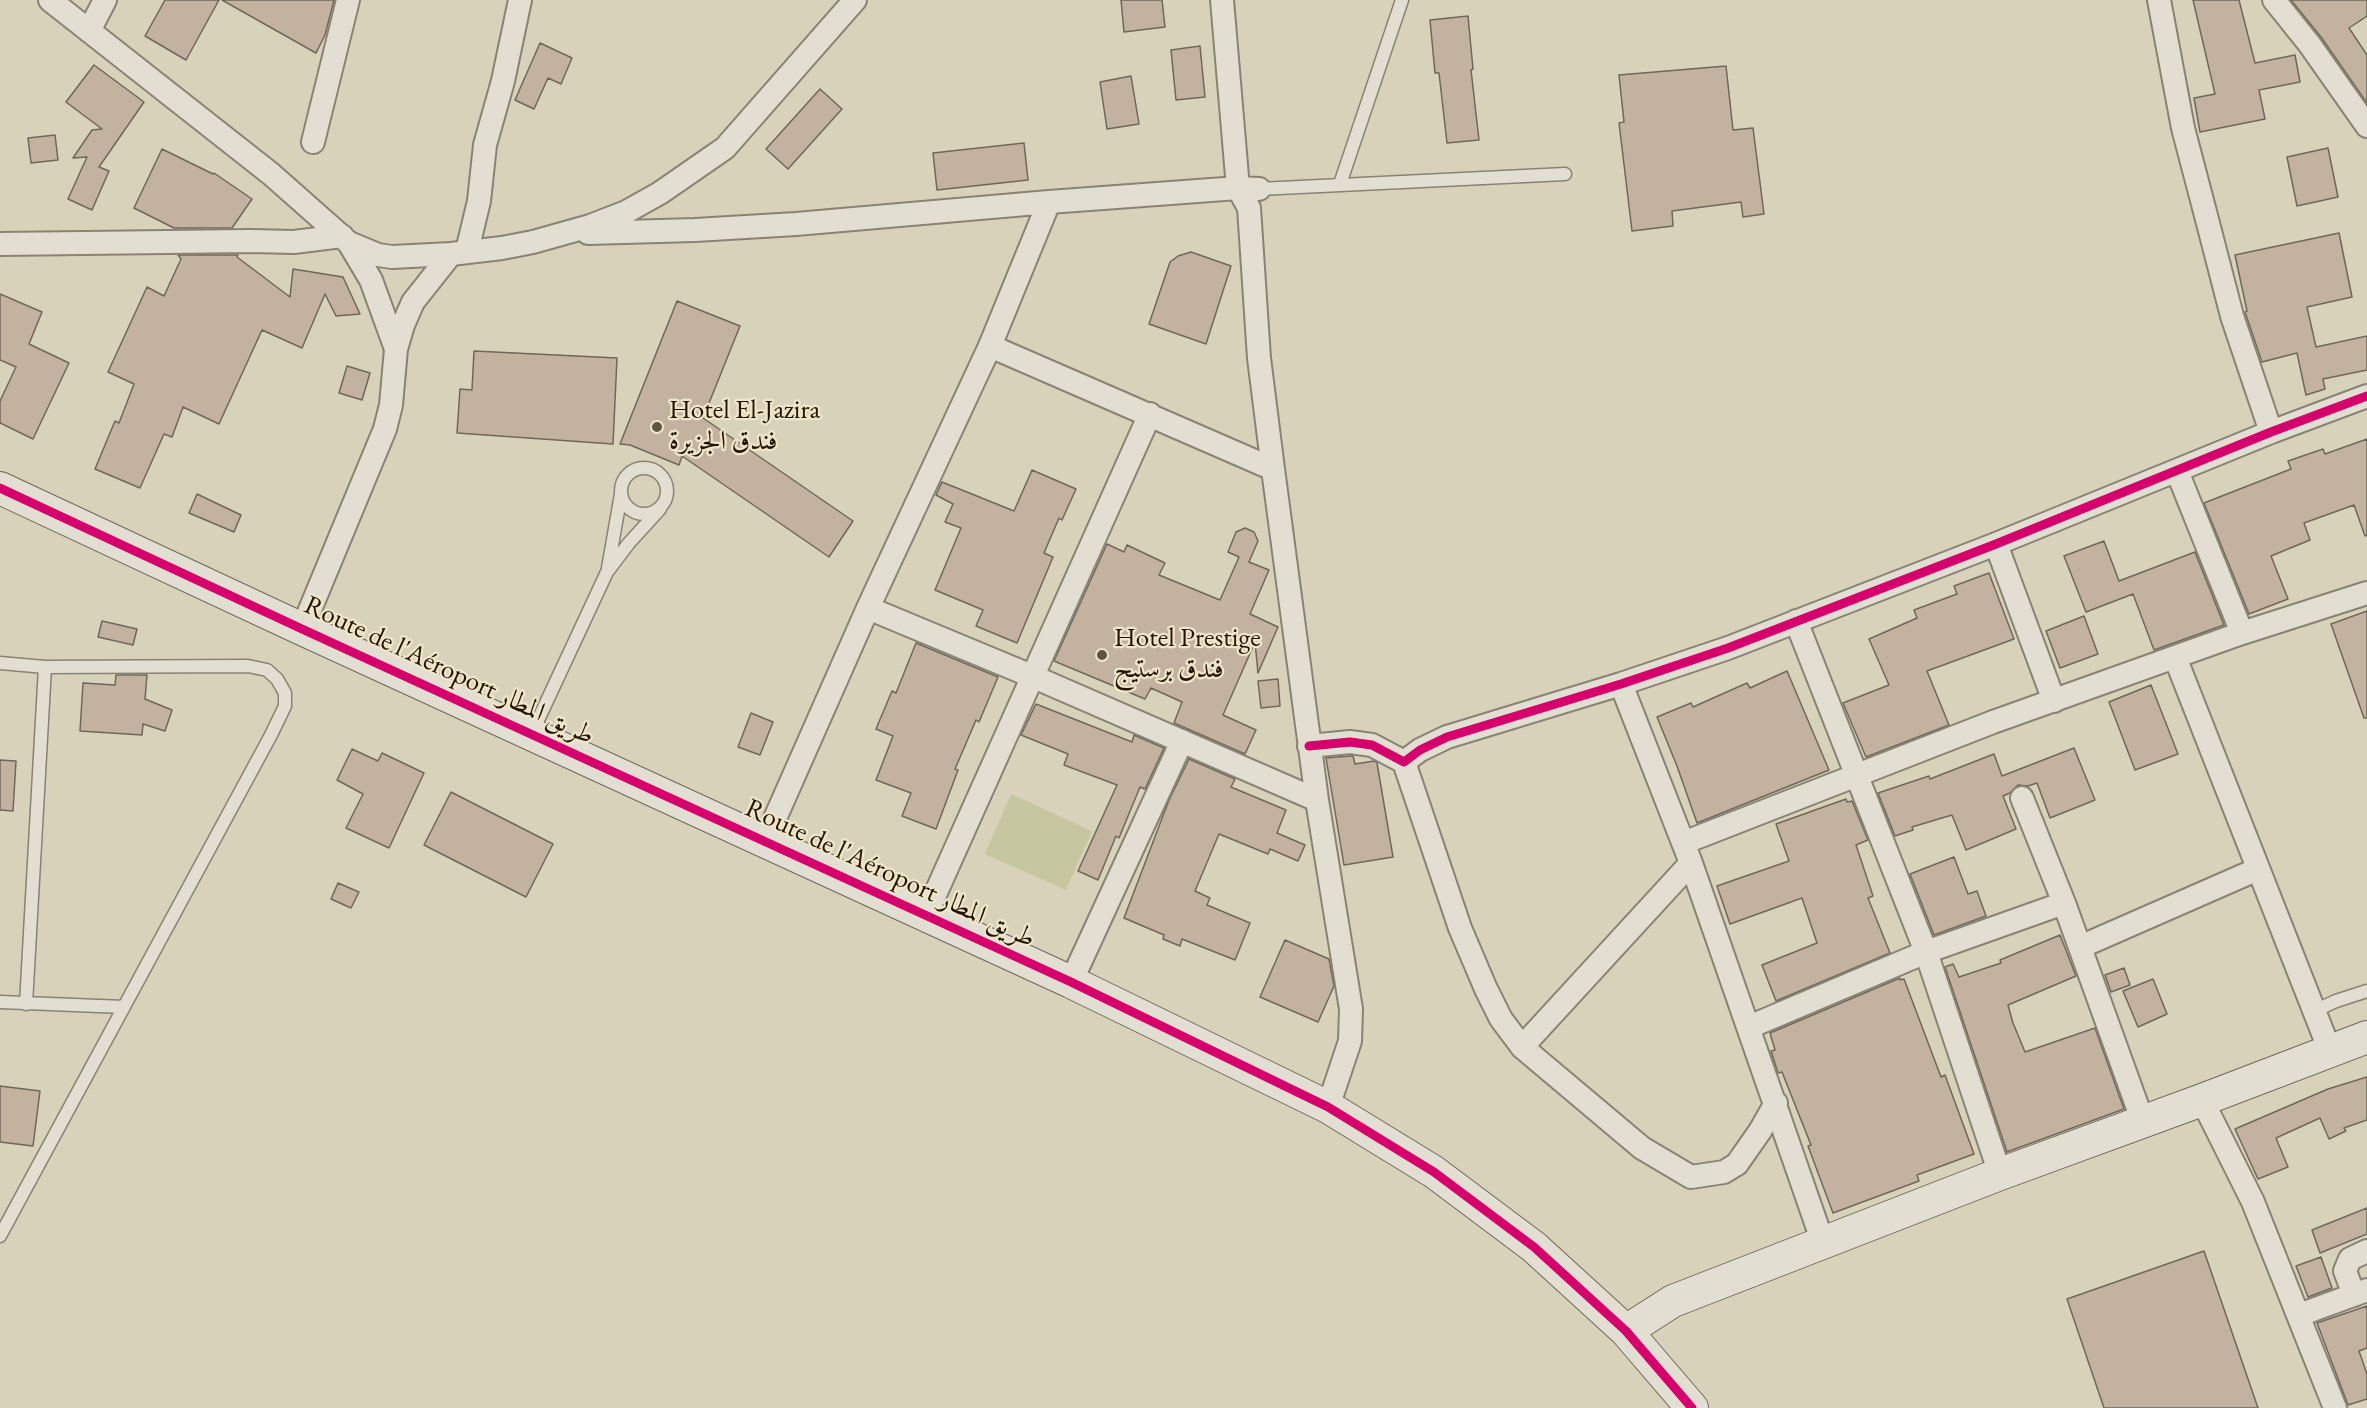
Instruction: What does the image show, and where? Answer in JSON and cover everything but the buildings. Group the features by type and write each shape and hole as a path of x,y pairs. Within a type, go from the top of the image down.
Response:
{"street":[{"path":"50,0 271,174 346,239 378,255 459,253 502,248 590,226 626,212 660,193 725,148 855,0"},
{"path":"89,31 105,0"},
{"path":"313,142 348,0"},
{"path":"302,629 385,429 391,405 396,349 403,325 413,302 459,253 479,201 480,173 520,0"},
{"path":"1222,0 1249,189 1259,358 1273,469 1309,746 1351,1009 1350,1041 1328,1107"},
{"path":"2159,0 2183,128 2232,316 2271,432"},
{"path":"2274,0 2310,45 2367,126"},
{"path":"564,233 695,230 1249,189"},
{"path":"765,841 868,608 990,346 1049,202"},
{"path":"0,244 240,241 294,243 346,239"},
{"path":"346,239 371,280 396,349"},
{"path":"990,346 1273,469"},
{"path":"1404,762 1420,750 1448,737 1621,684 1728,648 2367,396"},
{"path":"925,917 1150,414"},
{"path":"2178,471 2242,633"},
{"name":"Route de l'Aéroport طريق المطار","path":"0,488 925,917 1071,982 1328,1107 1382,1138 1485,1209 1534,1247 1626,1331 1692,1408"},
{"path":"1996,544 2054,701"},
{"path":"1522,1047 1687,853 1858,773 1993,722 2242,633 2366,597"},
{"path":"868,608 1034,677 1317,800"},
{"path":"1796,621 1858,773 1926,952 2000,1174"},
{"path":"2175,657 2330,1051"},
{"path":"1621,684 1687,853 1823,1243"},
{"path":"1071,982 1182,741"},
{"path":"1309,746 1350,742 1372,745 1404,762 1460,928 1501,1018 1522,1047 1642,1148 1690,1177 1724,1172 1737,1164 1776,1103"},
{"path":"2022,798 2064,903 2143,1122"},
{"path":"2080,947 2258,869"},
{"path":"1749,1027 1926,952 2064,903"},
{"path":"1626,1331 1673,1300 2000,1174 2367,1037"},
{"path":"2202,1100 2253,1203 2334,1408"},
{"path":"2299,1315 2361,1293 2345,1271 2350,1259 2367,1251"}],"lane":[{"path":"1340,184 1402,0"},
{"path":"1249,189 1565,174"},
{"path":"531,734 607,572 628,543 660,509 665,500 667,486 663,479 652,470 639,469 624,482 607,572"},
{"path":"621,494 626,506 639,514 653,513 660,509"},
{"path":"0,663 45,668 248,666 267,670 277,679 285,693 285,706 271,735 0,1236"},
{"path":"26,1005 45,668"},
{"path":"2314,1011 2336,1001 2367,992"},
{"path":"0,1002 26,1005 124,1007"}],"green space":[{"path":"1011,794 1092,831 1066,890 985,854"}],"cycle path":[{"path":"1309,746 1350,742 1372,745 1404,762 1420,750 1447,737 1621,684 1728,648 2367,396"},
{"path":"0,488 1071,982 1328,1107 1434,1172 1534,1247 1626,1331 1692,1408"}],"place":[{"name":"Hotel El-Jazira فندق الجزيرة","path":"657,427"},
{"name":"Hotel Prestige فندق برستيج","path":"1102,655"}]}
